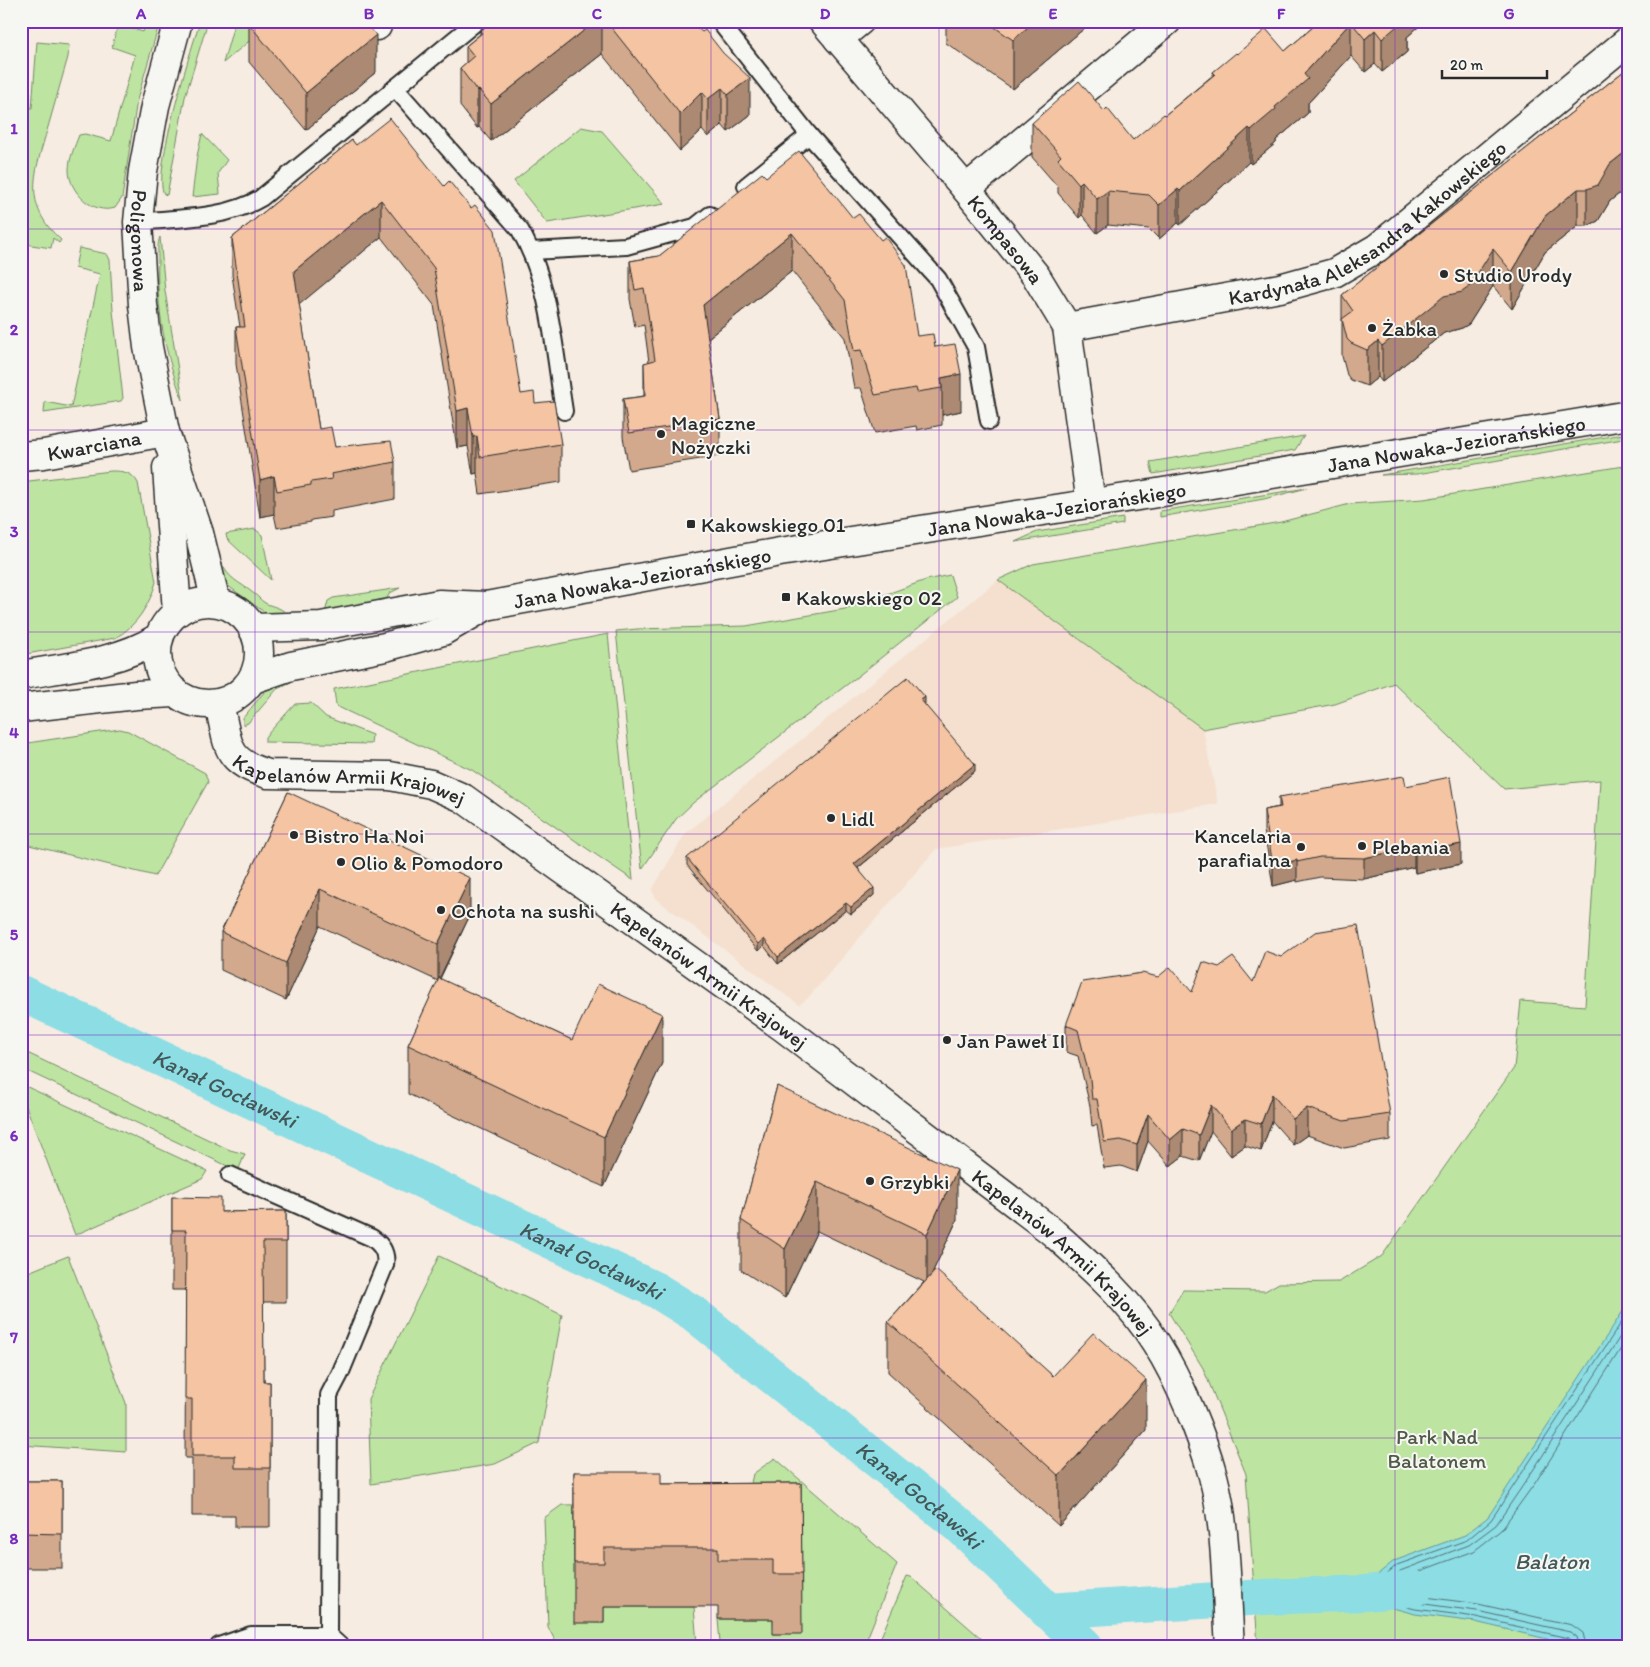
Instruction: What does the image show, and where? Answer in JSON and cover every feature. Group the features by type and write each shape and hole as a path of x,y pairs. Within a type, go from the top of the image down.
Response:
{"street":[{"name":"Poligonowa","path":"178,21 152,121 143,171 138,222 148,347 165,432 199,533 216,602"},
{"path":"831,30 860,21"},
{"path":"966,189 1167,21"},
{"name":"Kompasowa","path":"831,30 966,189 1036,276 1067,327 1091,504"},
{"name":"Kardynała Aleksandra Kakowskiego","path":"1067,327 1280,288 1334,273 1377,248 1629,40"},
{"name":"Jana Nowaka-Jeziorańskiego","path":"253,628 321,626 440,604 486,606 770,554 1091,504 1629,415"},
{"name":"Poligonowa","path":"165,432 177,612"},
{"name":"Kwarciana","path":"21,456 44,454 165,432"},
{"path":"216,602 231,607 243,616 253,628 259,644 259,662 253,679 233,698 219,704 196,704 174,693 164,682 158,668 156,653 158,638 163,628 177,612 190,605 216,602"},
{"name":"Jana Nowaka-Jeziorańskiego","path":"253,679 290,666 385,647 443,632 486,606"},
{"path":"21,675 130,653 139,650 158,638"},
{"path":"21,708 136,695 174,693"},
{"name":"Kapelanów Armii Krajowej","path":"219,704 229,750 235,760 249,768 268,774 390,776 431,784 463,798 784,1028 1050,1230 1090,1265 1125,1301 1156,1343 1192,1417 1213,1476 1225,1575 1229,1642"}],"lane":[{"path":"138,222 223,212 248,205 261,198 477,21"},
{"path":"719,21 809,135 938,279 976,347 989,421"},
{"path":"395,88 520,230 532,251 543,284 564,410"},
{"path":"532,251 626,246 695,228 809,135"},
{"path":"219,1646 251,1635 334,1641 329,1395 340,1374 385,1265 385,1255 379,1242 230,1175"}],"shaded area":[{"path":"998,580 1203,729 1218,804 936,849 808,998 799,1005 656,899 652,890 685,834"}],"green space":[{"path":"147,21 160,21 137,100 122,198 115,208 99,208 84,200 73,186 69,170 71,157 79,135 85,134 111,141 135,55 112,47 118,24 143,32"},
{"path":"200,21 208,21 185,97 167,195 164,194 162,181 163,161 181,83"},
{"path":"235,21 273,21 223,63"},
{"path":"37,42 69,45 68,57 39,159 35,187 40,213 48,227 61,240 59,243 53,238 51,248 25,244 21,259 21,108 32,108"},
{"path":"581,127 602,131 665,204 547,223 514,181"},
{"path":"202,134 227,160 218,173 220,194 192,197 197,156"},
{"path":"160,237 165,291 183,400 171,366 160,314 158,243"},
{"path":"79,248 107,254 110,260 113,311 123,398 121,401 44,413 45,402 71,407 100,274 75,268"},
{"path":"1629,433 1629,438 1417,474 1381,475"},
{"path":"1304,436 1295,450 1153,474 1150,462"},
{"name":"Park Nad Balatonem","path":"1629,465 1629,1646 1258,1646 1246,1474 1203,1368 1169,1313 1183,1290 1265,1291 1279,1283 1339,1282 1382,1256 1514,1068 1521,1001 1585,1006 1600,780 1504,789 1394,683 1335,704 1203,729 998,580 1033,564 1281,522 1350,504 1424,499"},
{"path":"111,471 127,473 133,476 138,483 156,582 150,598 136,621 115,638 21,655 21,482"},
{"path":"1307,488 1264,499 1160,517 1160,511"},
{"path":"1123,518 1123,524 1015,542 1037,532"},
{"path":"255,529 262,535 271,580 227,539 226,534"},
{"path":"221,561 234,580 265,603 279,608 286,613 267,614 224,583 213,563"},
{"path":"950,575 957,597 853,680 694,802 676,819 642,869 616,631 746,626 845,609 926,580"},
{"path":"400,588 390,593 383,604 325,613 328,601 333,598"},
{"path":"608,634 633,880 472,770 336,706 334,689"},
{"path":"296,677 293,682 277,689 248,723 243,725 243,718 269,686"},
{"path":"311,703 326,717 372,735 371,744 265,742 265,737 295,704"},
{"path":"120,729 128,731 205,773 208,782 155,876 21,843 21,744"},
{"path":"21,1050 230,1150 245,1154 238,1171 21,1068"},
{"path":"21,1084 207,1171 202,1179 75,1235 21,1093"},
{"path":"68,1256 126,1403 126,1452 21,1445 21,1275"},
{"path":"439,1256 562,1315 539,1443 495,1464 371,1484 368,1399"},
{"path":"775,1458 897,1564 866,1641 862,1646 721,1646 718,1619 773,1619 774,1634 802,1633 753,1543 751,1483 753,1474"},
{"path":"661,1504 574,1622 604,1623 604,1607 694,1607 697,1645 558,1646 548,1627 544,1518 562,1505"},
{"path":"907,1576 911,1577 982,1639 977,1646 877,1646"}],"water":[{"name":"Balaton","path":"1629,1302 1629,1646 1577,1646 1475,1622 1415,1614 1367,1601 1367,1583 1394,1561 1465,1535 1488,1517"}],"building":[{"path":"253,21 364,21 376,35 306,93 249,24"},
{"path":"492,21 596,21 491,104 479,90 477,91 460,68 474,56 466,46 482,33 480,31"},
{"path":"606,21 689,21 702,32 705,30 723,53 750,78 728,95 722,88 708,99 702,92 680,114"},
{"path":"986,21 1035,21 1013,40"},
{"path":"1320,21 1403,21 1382,39 1375,30 1365,39 1351,22 1304,74 1308,79 1251,130 1249,128 1180,191 1178,189 1159,205 1149,195 1108,191 1097,199 1082,181 1079,184 1058,159 1061,156 1032,123 1079,81 1104,111 1107,108 1133,140 1215,74 1213,72 1266,29 1285,51"},
{"path":"1629,67 1629,149 1610,164 1598,185 1587,189 1578,189 1545,216 1512,272 1493,249 1469,287 1462,292 1444,296 1382,346 1378,341 1367,350 1351,343 1347,339 1342,319 1353,311 1342,295"},
{"path":"390,118 444,186 449,181 471,208 475,205 495,230 521,394 534,392 535,403 554,401 561,444 480,457 477,436 473,437 468,408 457,411 434,268 381,200 294,271 319,429 331,427 335,447 391,441 395,462 331,474 332,479 311,482 311,485 277,491 274,476 260,480 236,327 245,327 232,238 352,140 356,145"},
{"path":"799,151 853,218 859,214 881,240 885,237 906,265 917,336 933,334 935,347 955,344 961,374 941,378 942,388 917,392 916,388 875,395 861,350 854,351 845,300 792,233 703,305 720,419 629,433 623,399 645,396 644,363 655,360 644,288 635,290 630,261 659,256 762,173 766,177"},
{"name":"Lidl","path":"908,677 925,697 921,700 975,764 854,864 874,888 851,907 846,903 778,957 764,939 758,944 687,858"},
{"name":"Plebania","path":"1404,776 1406,786 1450,777 1461,844 1415,853 1414,847 1364,858 1320,857 1273,866 1264,810 1281,807 1279,797"},
{"path":"288,792 470,878 438,944 320,889 286,963 221,932"},
{"path":"1358,925 1390,1114 1344,1121 1307,1108 1293,1119 1272,1094 1261,1124 1245,1119 1231,1129 1211,1105 1199,1135 1183,1129 1170,1140 1148,1114 1137,1145 1121,1140 1104,1142 1097,1099 1092,1099 1090,1079 1078,1030 1066,1025 1082,982 1142,973 1158,977 1170,967 1192,992 1203,962 1219,967 1233,957 1253,982 1265,951 1281,957 1315,932"},
{"path":"439,978 572,1040 598,984 662,1014 604,1137 408,1045"},
{"path":"777,1086 957,1170 927,1234 817,1182 785,1249 741,1220"},
{"path":"172,1197 221,1198 221,1212 286,1211 286,1242 263,1242 264,1382 270,1382 270,1468 235,1468 235,1456 192,1456 192,1399 185,1399 186,1230 172,1230"},
{"path":"936,1270 1053,1376 1093,1333 1146,1380 1059,1476 888,1322"},
{"path":"574,1472 661,1472 661,1484 801,1483 802,1574 773,1574 773,1560 718,1560 718,1548 604,1548 604,1563 574,1563"},
{"path":"21,1481 62,1481 62,1534 21,1533"}],"waterway":[{"name":"Kanał Gocławski","path":"21,993 656,1290 693,1313 960,1526 1085,1646"},
{"path":"1047,1611 1264,1597 1366,1593 1415,1588"}],"place":[{"name":"Studio Urody","path":"1444,274"},
{"name":"Żabka","path":"1372,328"},
{"name":"Magiczne Nożyczki","path":"661,434"},
{"name":"Kakowskiego 01","path":"691,524"},
{"name":"Kakowskiego 02","path":"786,597"},
{"name":"Lidl","path":"831,818"},
{"name":"Bistro Ha Noi","path":"294,835"},
{"name":"Plebania","path":"1362,846"},
{"name":"Kancelaria parafialna","path":"1301,847"},
{"name":"Olio & Pomodoro","path":"341,862"},
{"name":"Ochota na sushi","path":"441,910"},
{"name":"Jan Paweł II","path":"947,1040"},
{"name":"Grzybki","path":"870,1181"}]}
